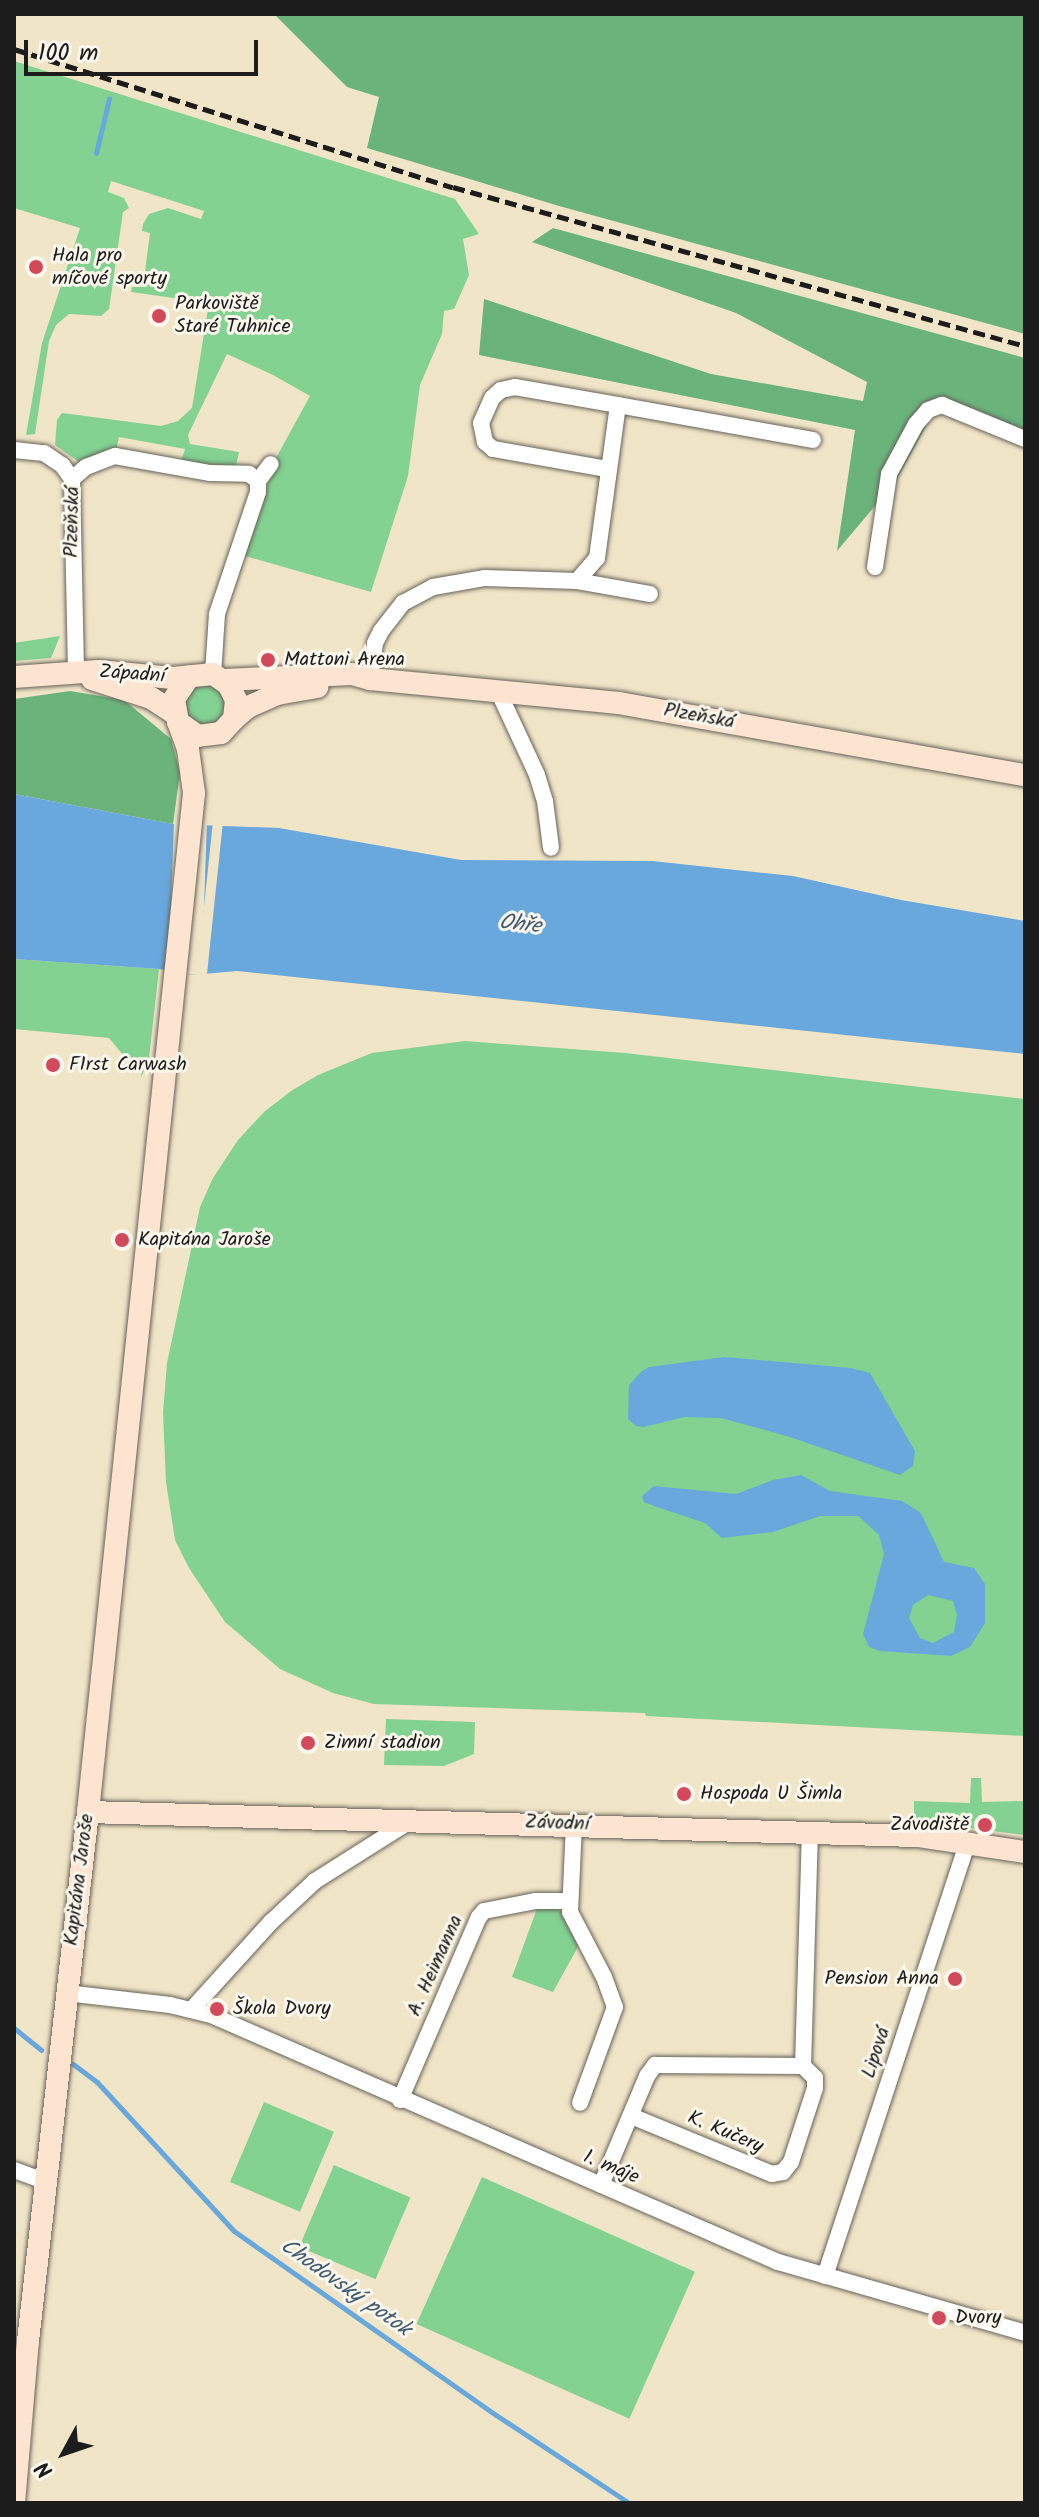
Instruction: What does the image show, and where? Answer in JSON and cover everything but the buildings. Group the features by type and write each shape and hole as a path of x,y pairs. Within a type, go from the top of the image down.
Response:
{"street":[{"path":"607,469 493,449 485,442 481,423 492,398 501,390 515,387 813,440"},
{"path":"577,581 597,558 618,405"},
{"path":"875,567 889,474 916,424 928,410 942,405 1025,439"},
{"path":"14,450 44,453 62,465 72,479"},
{"name":"Plzeňská","path":"76,674 72,479 86,467 115,456 210,473 249,474 258,481"},
{"path":"219,677 189,677 175,694 176,718 198,736 228,726 236,700 219,677 217,614 258,492 258,481 271,464"},
{"path":"370,679 375,643 381,631 403,603 433,587 485,578 577,581 650,594"},
{"name":"Západní","path":"14,677 98,671 189,677"},
{"name":"Západní","path":"76,674 151,698 176,718"},
{"name":"Plzeňská","path":"219,677 352,674 370,679 619,703 1025,775"},
{"name":"Plzeňská","path":"228,726 248,707 277,694 370,679"},
{"path":"499,693 537,775 545,801 551,848"},
{"name":"Kapitána Jaroše","path":"14,2503 45,2181 88,1812 194,793 188,749 176,718"},
{"name":"Kapitána Jaroše","path":"194,793 211,746 228,726"},
{"name":"Závodní","path":"88,1812 918,1836 1025,1852"},
{"path":"192,2009 271,1922 315,1881 413,1819"},
{"path":"574,1824 570,1912 604,1977 615,2007 580,2103"},
{"name":"K. Kučery","path":"631,2116 772,2174 783,2172 791,2162 815,2088 811,2071 803,2066 810,1835"},
{"name":"Lipová","path":"825,2276 967,1843"},
{"name":"A. Heimanna","path":"400,2100 484,1911 536,1901 569,1901"},
{"name":"1. máje","path":"66,1993 192,2009 778,2262 1025,2333"},
{"path":"601,2185 655,2065 803,2066"},
{"path":"14,2170 45,2181"},
{"name":"Kapitána Jaroše","path":"14,2374 33,2297"}],"green space":[{"path":"274,14 1025,14 1025,334 559,206 367,148 379,97 347,87"},
{"path":"14,61 455,199 479,234 463,239 469,275 454,309 444,311 442,334 420,385 408,476 371,592 245,556 276,458 310,396 273,375 227,354 188,435 190,444 239,452 236,466 231,469 181,461 185,449 119,437 115,456 86,467 55,445 57,420 62,413 161,426 178,421 192,408 209,303 131,292 132,287 143,287 150,233 142,231 149,214 168,208 201,219 204,211 111,181 108,192 124,198 129,208 123,212 109,309 101,316 69,314 56,325 49,341 35,434 26,435 42,343 80,228 14,208"},
{"path":"553,228 1025,358 1025,433 942,397 896,481 837,551 855,430 479,355 484,299 711,374 863,401 867,382 736,313 532,242"},
{"path":"60,636 51,658 14,661 14,643"},
{"path":"205,685 219,691 225,705 219,719 205,725 191,719 185,705 191,691"},
{"path":"70,691 124,700 171,739 180,773 173,824 14,794 14,699"},
{"path":"14,959 159,969 149,1058 141,1078 142,1069 133,1067 109,1038 14,1029"},
{"path":"465,1041 625,1053 1025,1099 1025,1736 646,1716 645,1713 374,1704 333,1693 280,1669 225,1622 189,1568 175,1540 166,1482 163,1413 167,1363 200,1207 213,1178 238,1140 264,1112 291,1091 318,1075 372,1053"},
{"path":"386,1719 475,1722 474,1754 444,1766 384,1765"},
{"path":"971,1778 981,1778 982,1802 1023,1801 1024,1835 914,1821 914,1801 970,1803"},
{"path":"538,1906 549,1906 563,1912 579,1945 553,1992 512,1977"},
{"path":"264,2102 334,2132 300,2212 230,2182"},
{"path":"334,2165 410,2197 376,2279 299,2247"},
{"path":"482,2177 695,2272 629,2419 417,2324"}],"water":[{"name":"Ohře","path":"14,794 173,824 279,828 461,860 652,861 793,876 901,900 1025,921 1025,1054 237,971 192,975 159,969 14,959"},
{"path":"724,1357 851,1368 870,1373 915,1451 913,1466 900,1475 790,1437 721,1418 684,1417 644,1427 636,1426 628,1419 629,1385 642,1371 649,1367"},
{"path":"801,1475 830,1491 902,1501 921,1513 944,1562 974,1568 985,1584 985,1623 970,1647 951,1656 880,1651 869,1647 863,1634 884,1554 879,1535 858,1516 820,1516 773,1532 722,1538 705,1523 644,1502 642,1496 654,1486 736,1494 773,1480","holes":["928,1595 953,1601 957,1615 954,1632 933,1643 920,1638 909,1618 913,1605"]}],"pier":[{"path":"174,820 207,821 202,975 169,974"},
{"path":"213,821 223,822 206,979 196,978"}],"waterway":[{"path":"96,153 109,99"},
{"name":"Chodovský potok","path":"14,2028 41,2050"},
{"name":"Chodovský potok","path":"73,2064 97,2082 234,2231 496,2415 629,2503"}],"railway":[{"path":"14,49 453,187 1025,346"}],"place":[{"name":"Hala pro míčové sporty","path":"36,267"},
{"name":"Parkoviště Staré Tuhnice","path":"159,316"},
{"name":"Mattoni Arena","path":"268,660"},
{"name":"F1rst Carwash","path":"53,1065"},
{"name":"Kapitána Jaroše","path":"122,1240"},
{"name":"Zimní stadion","path":"308,1743"},
{"name":"Hospoda U Šimla","path":"684,1794"},
{"name":"Závodiště","path":"985,1825"},
{"name":"Pension Anna","path":"955,1979"},
{"name":"Škola Dvory","path":"217,2009"},
{"name":"Dvory","path":"939,2318"}]}
